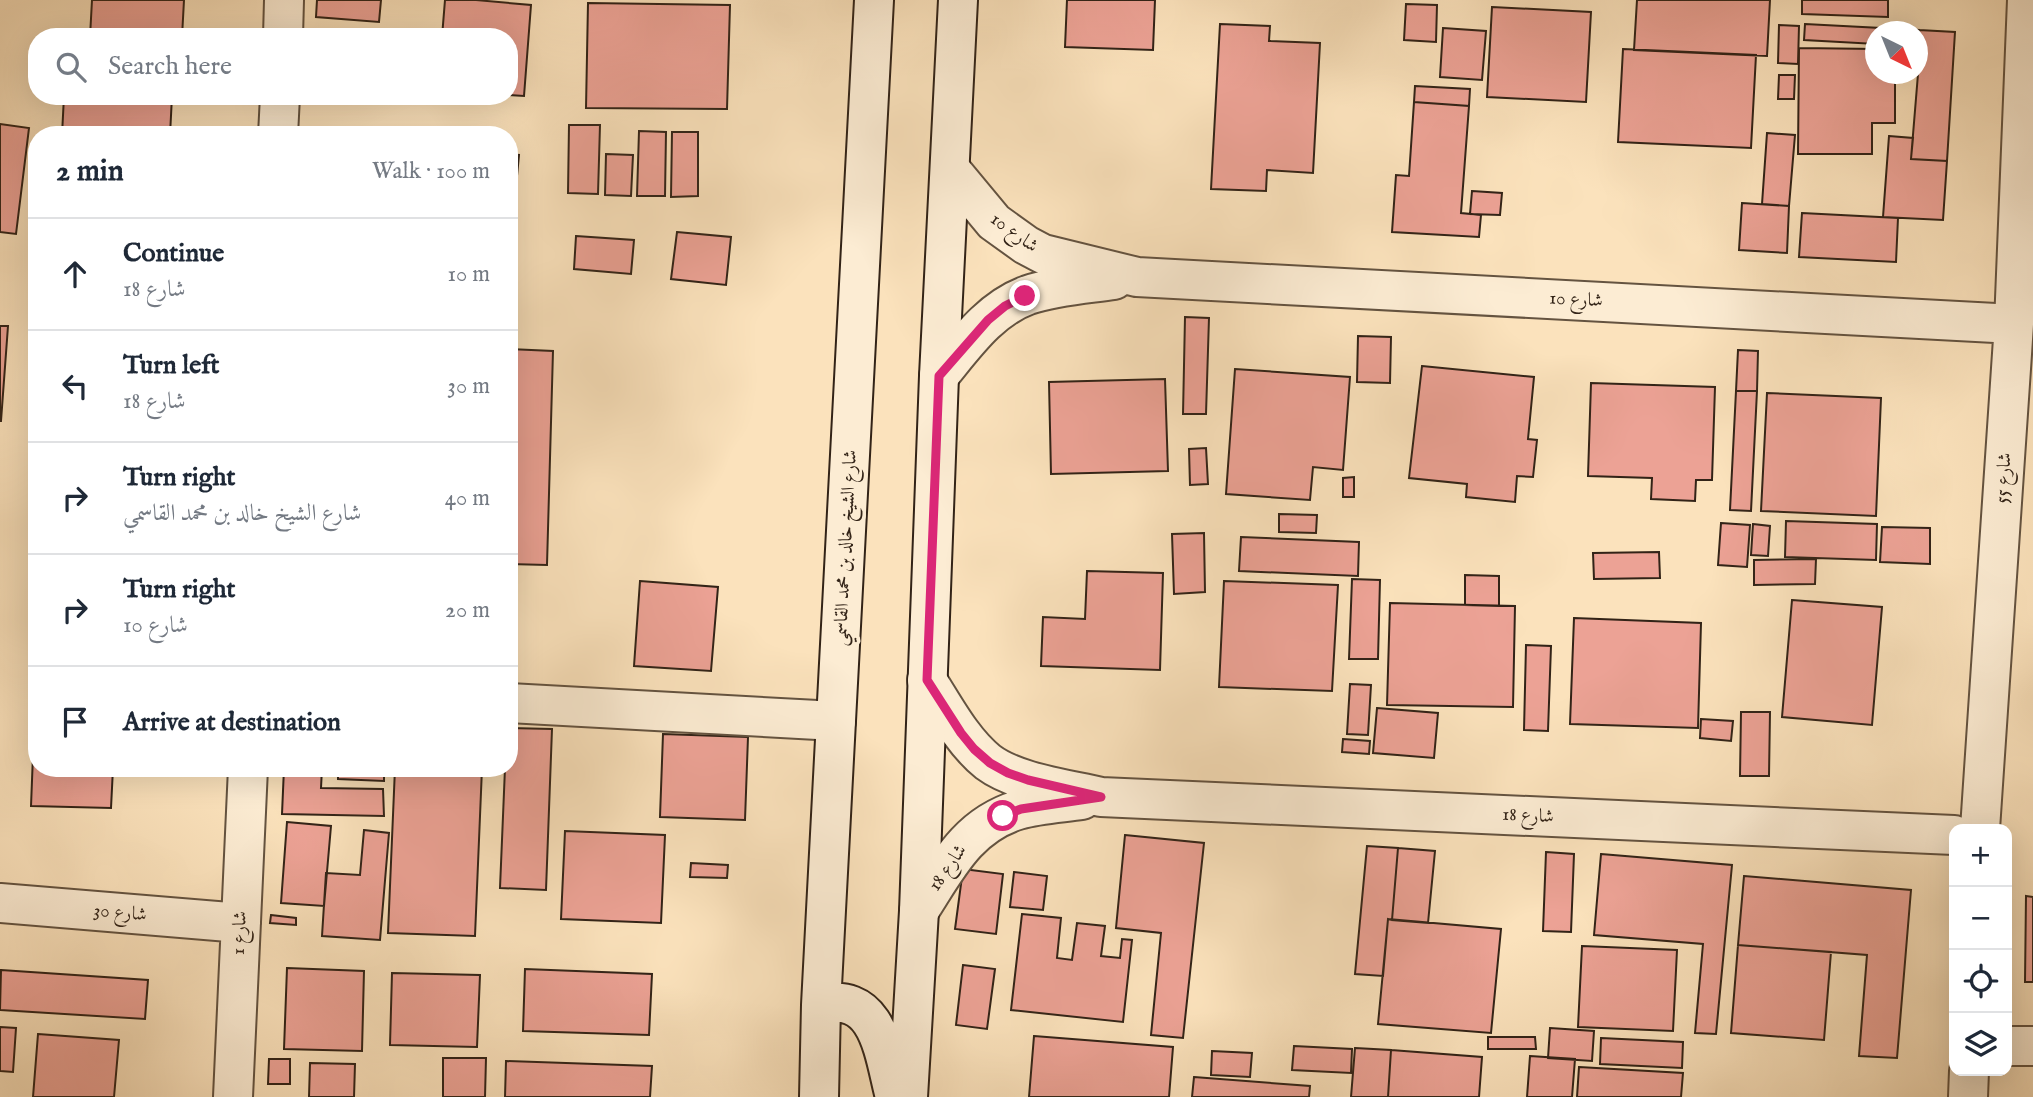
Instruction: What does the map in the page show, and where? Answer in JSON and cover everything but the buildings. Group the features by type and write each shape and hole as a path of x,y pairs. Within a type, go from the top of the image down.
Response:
{"street":[{"path":"283,28 284,0"},
{"name":"شارع الشيخ خالد بن محمد القاسمي","path":"819,1097 821,1005 874,0"},
{"path":"908,1097 919,911 939,376 958,0"},
{"name":"شارع 55","path":"1980,824 2014,324 2026,0"},
{"path":"278,126 280,105"},
{"name":"شارع 10","path":"950,169 994,222 1026,245 1043,254 1137,277"},
{"name":"شارع 10","path":"939,376 988,320 1005,306 1025,296 1046,289 1137,277 2014,324"},
{"name":"شارع 18","path":"927,680 961,733 990,763 1028,780 1101,797 1949,835"},
{"path":"518,703 836,721"},
{"name":"شارع 1","path":"233,1097 248,777"},
{"name":"شارع 18","path":"919,911 957,852 985,825 1021,809 1101,797"},
{"name":"شارع 30","path":"0,903 241,923"},
{"path":"821,1005 835,1001 848,1003 870,1018 877,1030 895,1097"},
{"path":"2012,1046 2033,1046"},
{"path":"1968,1097 1969,1076"}],"route":[{"path":"1003,816 1021,809 1101,797 1028,780 990,763 961,733 927,680 939,376 988,320 1005,306 1025,296"}]}
